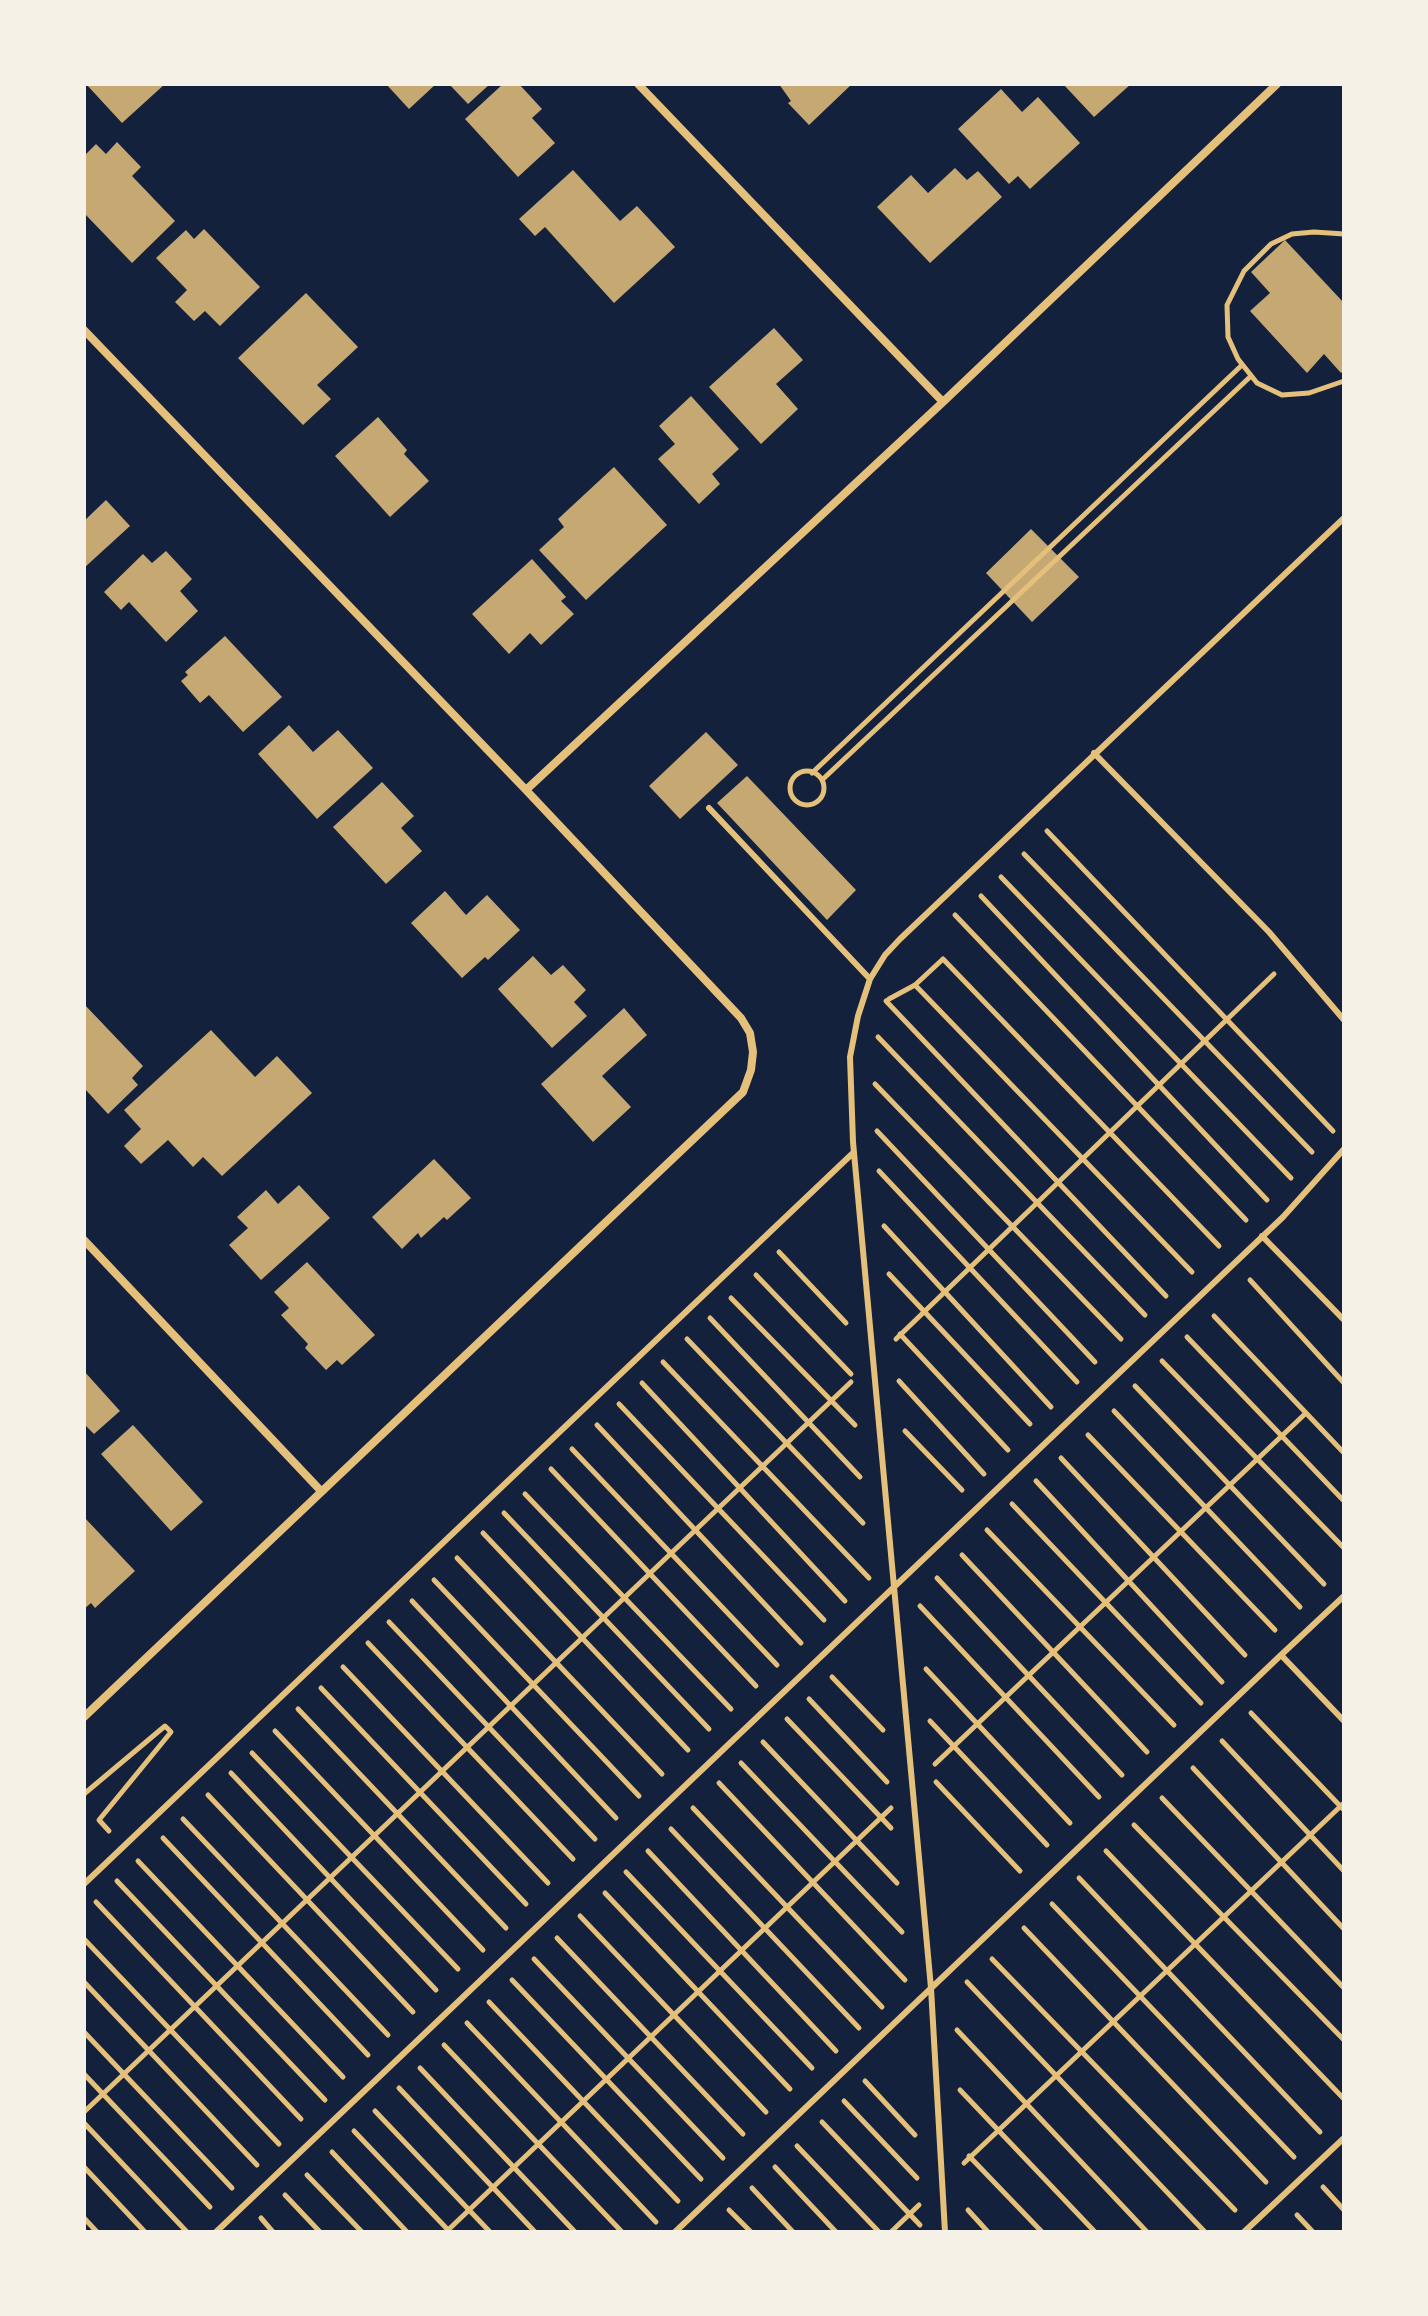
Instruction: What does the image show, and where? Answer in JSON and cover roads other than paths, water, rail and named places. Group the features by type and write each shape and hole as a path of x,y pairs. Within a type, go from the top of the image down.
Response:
{"street":[{"path":"638,84 943,402"},
{"path":"526,790 943,402 1277,84"},
{"path":"84,330 741,1018 750,1033 753,1052 751,1070 743,1092 84,1717"},
{"path":"84,1240 321,1491"}],"lane":[{"path":"945,2232 931,1988 903,1693 896,1584 890,1552 875,1360 853,1153 850,1057 858,1016 870,979 892,947 1344,518"},
{"path":"1094,753 1291,957 1344,1020"},
{"path":"709,808 870,979"},
{"path":"216,2232 1283,1217 1344,1149"},
{"path":"84,1884 853,1153"},
{"path":"1262,1236 1344,1320"},
{"path":"675,2232 1342,1598"},
{"path":"1281,1655 1344,1721"},
{"path":"1244,2232 1344,2138"}]}
